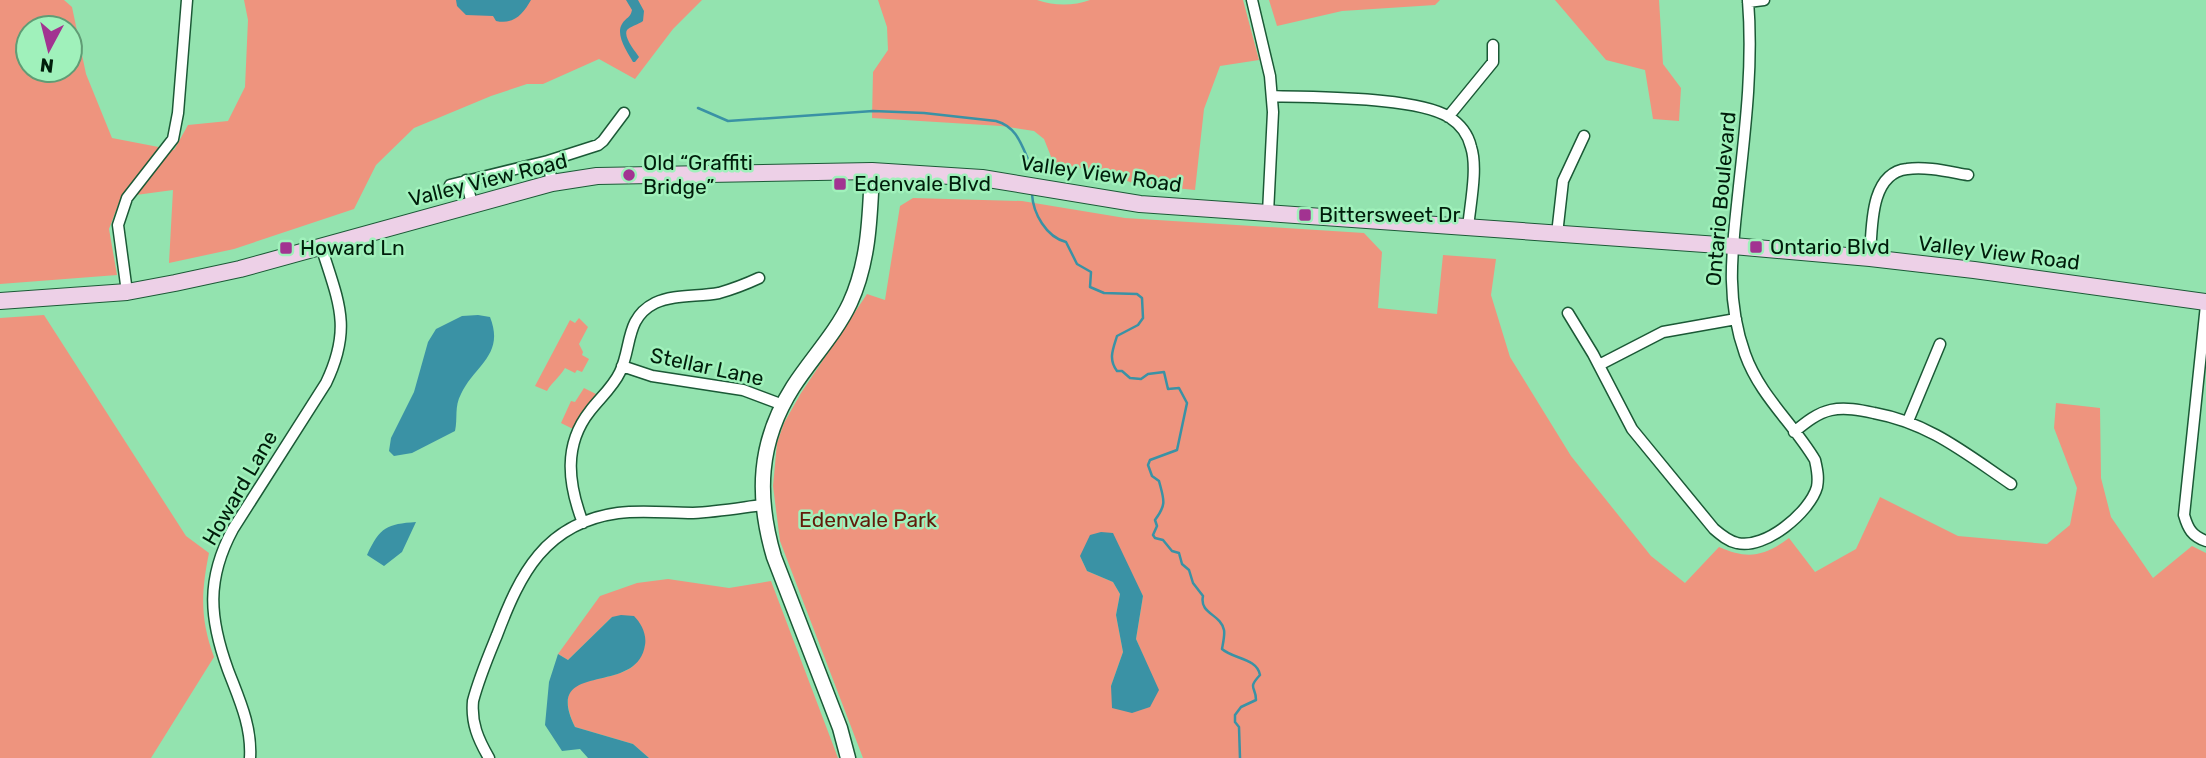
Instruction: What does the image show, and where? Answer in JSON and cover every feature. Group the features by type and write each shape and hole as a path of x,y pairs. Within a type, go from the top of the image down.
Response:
{"main road":[{"name":"Valley View Road","path":"0,301 127,292 240,269 552,183 611,175 872,171 982,178 1140,204 1870,258 1986,271 2206,304"}],"street":[{"path":"127,292 118,241 120,216 133,190 173,139 178,113 187,0"},
{"path":"1252,0 1270,76 1272,96 1268,213"},
{"path":"1748,1 1765,0"},
{"name":"Ontario Boulevard","path":"1568,313 1632,429 1724,538 1736,543 1750,544 1769,538 1812,499 1818,473 1815,460 1758,383 1745,354 1731,293 1733,246 1749,89 1751,53 1748,1"},
{"path":"1448,117 1493,62 1493,44"},
{"path":"1272,96 1398,103 1448,117 1461,127 1472,149 1474,162 1468,228"},
{"path":"450,185 548,161 598,145 624,113"},
{"path":"1557,234 1563,181 1584,136"},
{"path":"548,161 552,183"},
{"path":"1870,258 1875,212 1884,181 1907,169 1968,174"},
{"path":"848,758 840,728 766,530 762,505 763,470 768,442 783,405 838,324 861,277 872,171"},
{"path":"466,180 472,204"},
{"name":"Howard Lane","path":"250,758 248,721 216,632 213,589 216,569 228,539 326,383 341,345 339,303 321,246"},
{"path":"583,523 572,490 570,472 575,437 583,420 608,390 622,366 636,318 645,310 667,300 718,293 759,278"},
{"path":"2206,304 2184,515 2187,527 2196,537 2206,541"},
{"path":"1599,365 1663,332 1735,319"},
{"path":"1909,421 1940,344"},
{"name":"Stellar Lane","path":"622,366 652,376 719,384 783,405"},
{"path":"1794,432 1817,415 1832,410 1849,409 1909,421 1947,439 2011,484"},
{"path":"489,758 475,731 473,701 511,598 535,557 553,541 583,523 617,513 693,513 762,505"}],"green space":[{"path":"0,0 64,0 72,7 73,14 14,14 14,84 84,84 84,64 112,138 174,150 188,125 228,121 245,87 248,20 244,0 702,0 673,29 635,79 599,59 543,84 527,84 491,96 414,128 376,165 354,209 234,249 169,263 173,190 121,197 109,229 117,275 0,284"},
{"path":"878,0 1037,0 1064,4 1090,0 1243,0 1259,60 1220,66 1204,109 1195,190 1135,184 1102,171 1054,164 1044,139 1034,131 1001,126 872,118 873,72 888,50 887,27"},
{"path":"1269,0 1440,0 1435,5 1342,11 1277,26"},
{"path":"1555,0 1659,0 1663,64 1681,88 1679,121 1653,119 1645,70 1606,60"},
{"name":"Edenvale Park","path":"913,198 1022,201 1125,218 1364,233 1382,252 1378,308 1437,314 1443,255 1496,259 1491,295 1510,357 1571,456 1651,556 1685,583 1719,547 1739,554 1756,554 1772,549 1789,538 1815,572 1856,549 1880,497 1958,536 2047,544 2070,525 2077,488 2054,428 2056,403 2100,408 2101,478 2111,517 2153,578 2192,546 2206,553 2206,758 863,758 780,541 773,486 777,443 784,423 801,393 867,294 885,300 900,206","holes":["1080,556 1131,574 1143,596 1136,639 1158,690 1111,686 1123,652 1116,615 1120,594 1113,582 1087,571"]},
{"path":"44,315 186,536 209,553 203,605 206,630 214,657 151,758 0,758 0,318"},
{"path":"579,318 588,327 579,344 582,355 589,359 582,372 577,370 575,373 565,368 547,391 535,386 570,320 575,323"},
{"path":"584,388 598,395 582,413 573,429 561,423 571,401 575,402"},
{"path":"668,579 729,588 771,581 838,758 649,758 633,744 575,727 568,696 574,688 632,667 645,644 612,617 568,660 558,654 600,596 637,583"}],"water":[{"path":"456,0 531,0 517,17 502,22 496,21 493,16 466,15 457,6"},
{"path":"626,0 638,0 644,11 643,21 628,29 626,33 639,57 635,62 625,49 620,33 622,24 632,10"},
{"path":"462,316 490,317 494,341 486,359 459,399 455,431 412,453 394,456 389,451 391,438 414,392 428,342 436,329"},
{"path":"416,522 402,552 384,566 367,555 376,538 386,529 398,524"},
{"path":"1113,533 1143,596 1136,639 1159,690 1150,707 1132,713 1112,708 1111,686 1123,652 1116,615 1120,594 1113,582 1087,571 1080,556 1090,535"},
{"path":"634,616 643,629 645,645 638,661 626,670 580,685 570,693 568,706 575,727 633,744 649,758 588,758 580,749 562,751 545,725 549,682 558,654 568,660 612,617"}],"waterway":[{"path":"698,108 728,121 873,111 924,113 996,121 1014,133 1031,166"},
{"path":"1032,194 1035,209 1047,230 1066,242 1077,264 1091,272 1090,287 1104,293 1137,294 1142,298 1143,318 1138,325 1117,336 1112,358 1114,367 1130,378 1141,379 1148,374 1164,372 1168,389 1179,388 1187,403 1177,450 1150,460 1148,465 1152,476 1159,481 1163,497 1163,506 1155,520 1157,526 1153,535 1163,540 1172,551 1179,553 1182,564 1189,570 1193,583 1203,596 1204,607 1222,625 1222,649 1250,662 1258,669 1260,675 1253,685 1256,700 1241,707 1235,715 1235,722 1239,727 1240,758"}],"place":[{"name":"Old “Graffiti Bridge”","path":"629,175"},
{"name":"Edenvale Blvd","path":"840,184"},
{"name":"Bittersweet Dr","path":"1305,215"},
{"name":"Ontario Blvd","path":"1756,247"},
{"name":"Howard Ln","path":"286,248"}]}
